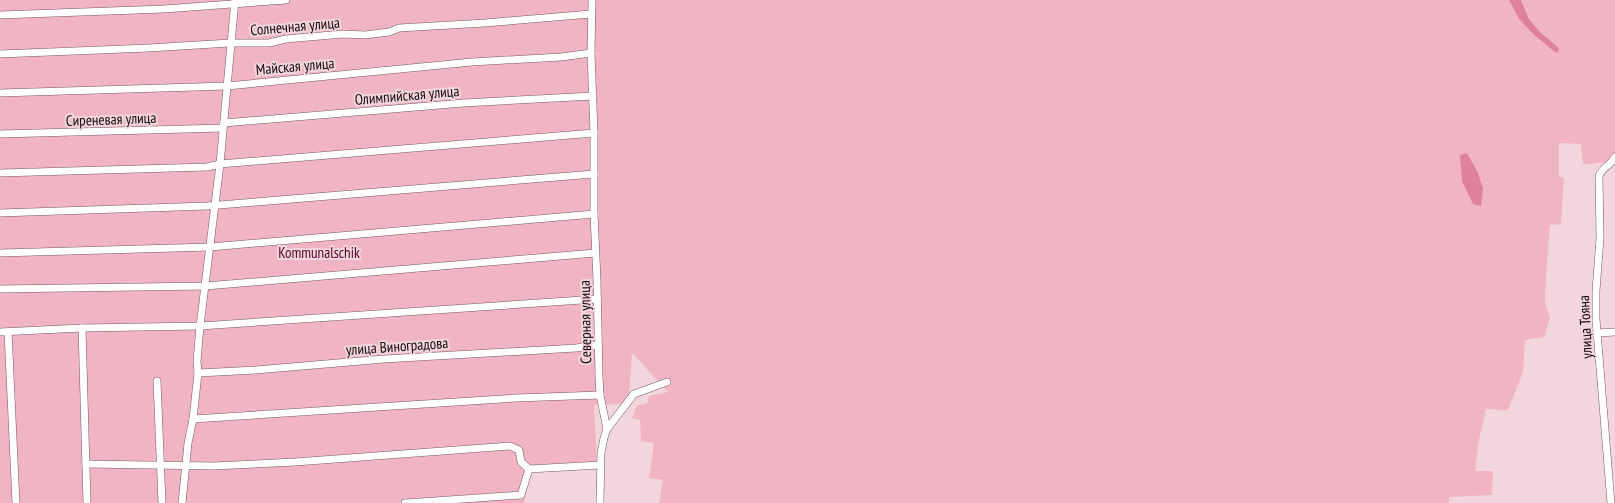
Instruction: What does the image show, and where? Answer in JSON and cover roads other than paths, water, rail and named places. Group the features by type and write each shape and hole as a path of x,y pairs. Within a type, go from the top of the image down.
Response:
{"street":[{"path":"0,15 164,10 235,2 286,0"},
{"name":"Северная улица","path":"592,0 591,53 598,345 600,394 607,429"},
{"path":"182,503 188,443 193,419 198,373 197,361 200,326 220,164 235,2"},
{"name":"Солнечная улица","path":"0,54 230,43 269,43 286,39 343,34 366,35 389,32 399,28 485,23 591,14"},
{"name":"Майская улица","path":"0,93 227,86 472,62 561,57 591,53"},
{"name":"Олимпийская улица","path":"223,125 464,103 593,96"},
{"name":"Сиреневая улица","path":"0,134 223,125"},
{"path":"0,173 200,167 220,164 594,133"},
{"name":"улица Тояна","path":"1611,503 1597,333 1596,291 1600,238 1600,176 1601,170 1613,162 1615,157"},
{"path":"0,213 214,204 594,174"},
{"path":"0,253 210,247 594,214"},
{"path":"0,289 206,286 595,253"},
{"path":"0,332 82,328 200,326 597,299"},
{"path":"82,328 87,503"},
{"path":"8,332 16,503"},
{"path":"1597,333 1615,332"},
{"name":"улица Виноградова","path":"198,373 598,345"},
{"path":"157,381 162,503"},
{"path":"600,503 600,465 604,438 607,429 634,394 667,382"},
{"path":"193,419 600,394"},
{"path":"86,464 213,466 295,462 510,446 519,450 521,462 529,469 600,465"},
{"path":"405,503 521,495 529,469"}],"park label":[{"name":"Kommunalschik","path":"319,252"}]}
